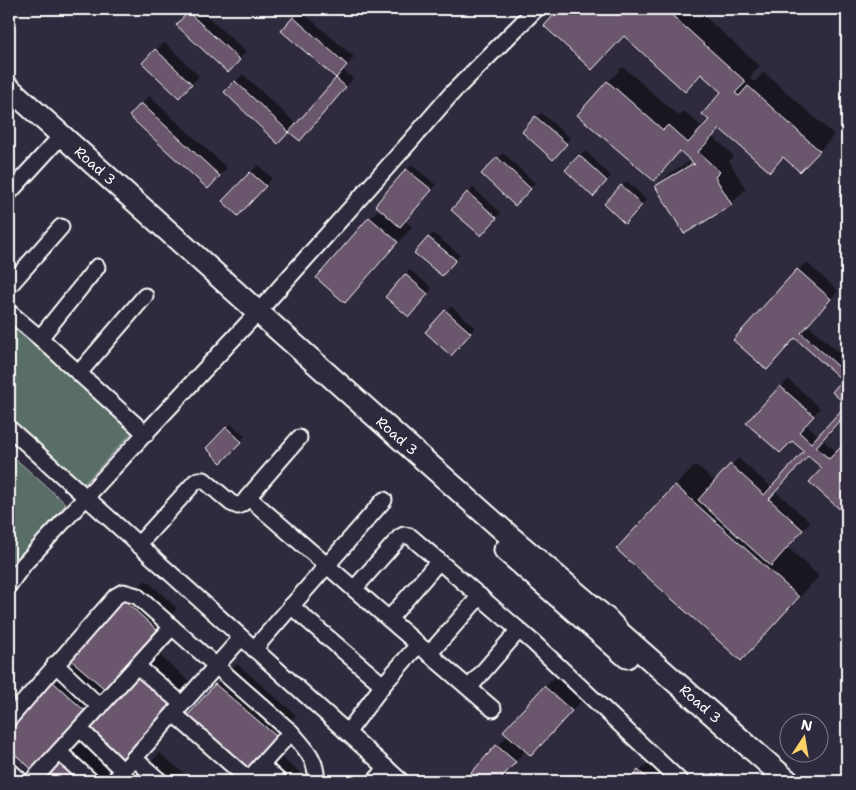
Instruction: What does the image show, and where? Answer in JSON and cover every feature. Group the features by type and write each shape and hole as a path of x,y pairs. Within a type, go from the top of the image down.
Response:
{"street":[{"path":"9,585 24,564 254,317 452,92 536,9"},
{"name":"Road 3","path":"9,88 57,140"},
{"name":"Road 3","path":"9,104 57,140 254,317 573,611 771,781"},
{"path":"9,193 14,176 57,140"},
{"path":"9,286 62,227"},
{"path":"40,338 97,267"},
{"path":"79,374 145,296"},
{"path":"9,312 146,434"},
{"name":"Road 3","path":"254,317 607,619 627,639 788,781"},
{"path":"9,428 401,781"},
{"path":"138,545 198,480 204,480 231,504 238,506 243,503 300,438"},
{"path":"248,497 492,709"},
{"path":"254,649 384,500"},
{"path":"354,589 400,538 404,535 411,537 519,630 680,781"},
{"path":"389,619 439,561"},
{"path":"9,719 116,596 123,592 137,596 291,732 314,762 317,774 316,781"},
{"path":"347,732 383,685 480,596"},
{"path":"292,606 383,685"},
{"path":"32,781 172,627"},
{"path":"469,688 519,630"},
{"path":"80,729 119,776 241,638"},
{"path":"55,664 100,707"},
{"path":"137,666 248,780 291,732"},
{"path":"59,752 91,781"},
{"path":"134,758 160,781"},
{"path":"261,765 279,781"},
{"path":"375,781 387,768"},
{"path":"9,770 21,781"}],"green space":[{"path":"9,321 134,430 76,493 73,494 9,439"},
{"path":"9,453 66,504 9,570"}],"building":[{"path":"559,9 665,9 746,82 735,93 739,96 748,86 820,151 800,172 783,157 770,172 720,129 698,152 720,172 715,177 732,205 684,234 655,186 692,164 695,165 680,151 654,181 577,115 607,81 663,130 668,125 688,143 709,120 702,114 721,92 701,74 685,92 624,36 592,70 544,26"},
{"path":"188,12 240,60 228,73 176,25"},
{"path":"293,17 347,65 336,78 281,31"},
{"path":"155,49 192,84 179,98 142,63"},
{"path":"336,78 346,87 300,141 289,132"},
{"path":"235,81 289,132 278,144 224,92"},
{"path":"141,103 220,176 208,189 129,116"},
{"path":"535,116 567,144 553,160 522,132"},
{"path":"579,155 607,181 593,197 565,170"},
{"path":"497,157 531,189 515,206 481,174"},
{"path":"406,169 432,190 400,227 375,205"},
{"path":"250,172 266,186 238,216 222,201"},
{"path":"621,185 642,205 625,224 604,204"},
{"path":"847,187 847,203 839,196"},
{"path":"467,192 497,218 481,236 451,210"},
{"path":"369,217 398,242 345,303 316,278"},
{"path":"428,237 456,260 442,276 414,253"},
{"path":"797,269 831,299 801,333 847,374 847,412 816,447 829,459 841,447 847,453 847,511 845,514 809,482 822,468 808,456 769,499 803,530 771,566 698,500 730,464 764,495 804,451 792,441 780,453 746,423 780,386 814,416 799,432 811,443 846,405 832,392 842,380 795,338 767,370 733,340"},
{"path":"405,274 428,294 409,317 385,297"},
{"path":"445,310 471,333 451,356 425,332"},
{"path":"226,427 242,442 221,463 206,448"},
{"path":"675,485 799,597 741,661 616,549"},
{"path":"124,600 157,630 105,689 71,660"},
{"path":"136,675 170,704 118,763 84,734"},
{"path":"53,682 86,712 34,771 9,749 9,732"},
{"path":"215,684 276,736 248,769 187,716"},
{"path":"544,686 572,711 531,756 503,731"},
{"path":"496,745 516,762 498,781 464,781"},
{"path":"59,763 80,781 43,781"},
{"path":"638,770 650,781 628,781"},
{"path":"138,773 147,781 130,781"}]}
